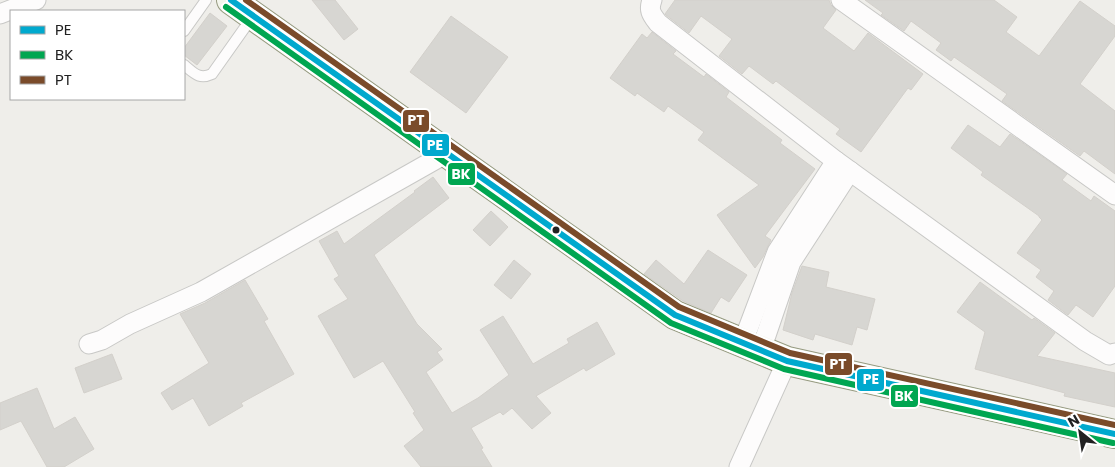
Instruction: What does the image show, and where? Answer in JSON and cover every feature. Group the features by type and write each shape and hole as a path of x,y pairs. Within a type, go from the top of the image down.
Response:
{"main road":[{"path":"231,0 675,315 787,362 1115,434"}],"street":[{"path":"10,10 36,0"},
{"path":"652,0 649,6 652,15 658,23 843,166 1085,341 1109,355 1115,353"},
{"path":"840,0 1115,195"},
{"path":"89,344 102,340 130,324 201,292 447,153"},
{"path":"752,346 784,257 843,166"},
{"path":"739,467 787,362"}],"lane":[{"path":"185,30 206,0"},
{"path":"185,66 199,77 206,77 212,74 253,16"}],"building":[{"path":"312,0 335,0 358,29 344,40"},
{"path":"675,0 829,0 836,10 823,28 854,51 868,33 923,74 911,90 908,88 861,152 836,134 840,129 776,81 773,84 749,66 742,74 719,56 732,39 701,16 689,33 666,15"},
{"path":"865,0 994,0 1017,17 1006,32 1039,56 1080,1 1115,26 1115,36 1080,84 1115,111 1115,174 1084,151 1080,156 1002,101 1007,94 954,57 951,61 936,50 941,43 911,21 904,31 881,15 883,13"},
{"path":"210,13 227,26 197,65 185,56 185,47"},
{"path":"451,16 508,57 466,113 410,72"},
{"path":"652,32 676,51 673,54 704,77 706,74 729,92 726,97 782,140 780,143 815,169 765,236 771,240 755,268 717,215 759,185 698,140 704,132 668,106 664,112 637,93 635,96 610,78 642,34 647,38"},
{"path":"968,125 1000,147 1010,134 1067,174 1062,180 1091,201 1094,196 1115,211 1115,286 1093,317 1076,305 1068,315 1048,300 1054,291 1036,277 1041,270 1017,253 1042,220 981,175 983,172 951,148"},
{"path":"433,177 449,198 374,255 417,324 442,349 437,352 443,360 426,372 452,413 478,398 509,375 480,330 503,316 533,364 569,343 567,339 597,322 615,354 586,371 584,368 536,396 551,413 532,429 512,408 503,415 500,412 471,428 492,467 421,467 404,446 424,430 383,361 354,378 318,316 348,299 334,279 339,276 319,241 337,231 344,244"},
{"path":"491,211 508,227 490,246 473,230"},
{"path":"708,250 747,275 729,302 721,297 711,313 683,301 644,274 656,260 684,284"},
{"path":"514,260 531,274 511,299 494,285"},
{"path":"802,266 829,272 826,287 875,299 867,330 857,327 852,345 815,334 813,340 783,330 792,293"},
{"path":"245,280 268,319 264,321 294,374 241,403 243,406 209,426 193,398 172,410 161,393 209,363 180,314 205,303"},
{"path":"980,282 1032,320 1034,318 1055,333 1037,356 1115,373 1115,407 1064,396 1065,393 975,369 985,332 957,312"},
{"path":"112,354 122,379 84,393 75,368"},
{"path":"37,388 54,429 75,417 94,449 64,467 47,467 21,421 0,430 0,403"}],"transit line":[{"name":"PE","path":"231,0 675,315 787,361 1115,434"},
{"name":"PT","path":"246,0 679,307 790,353 1115,425"},
{"name":"BK","path":"226,7 671,323 784,369 1113,443"}]}
